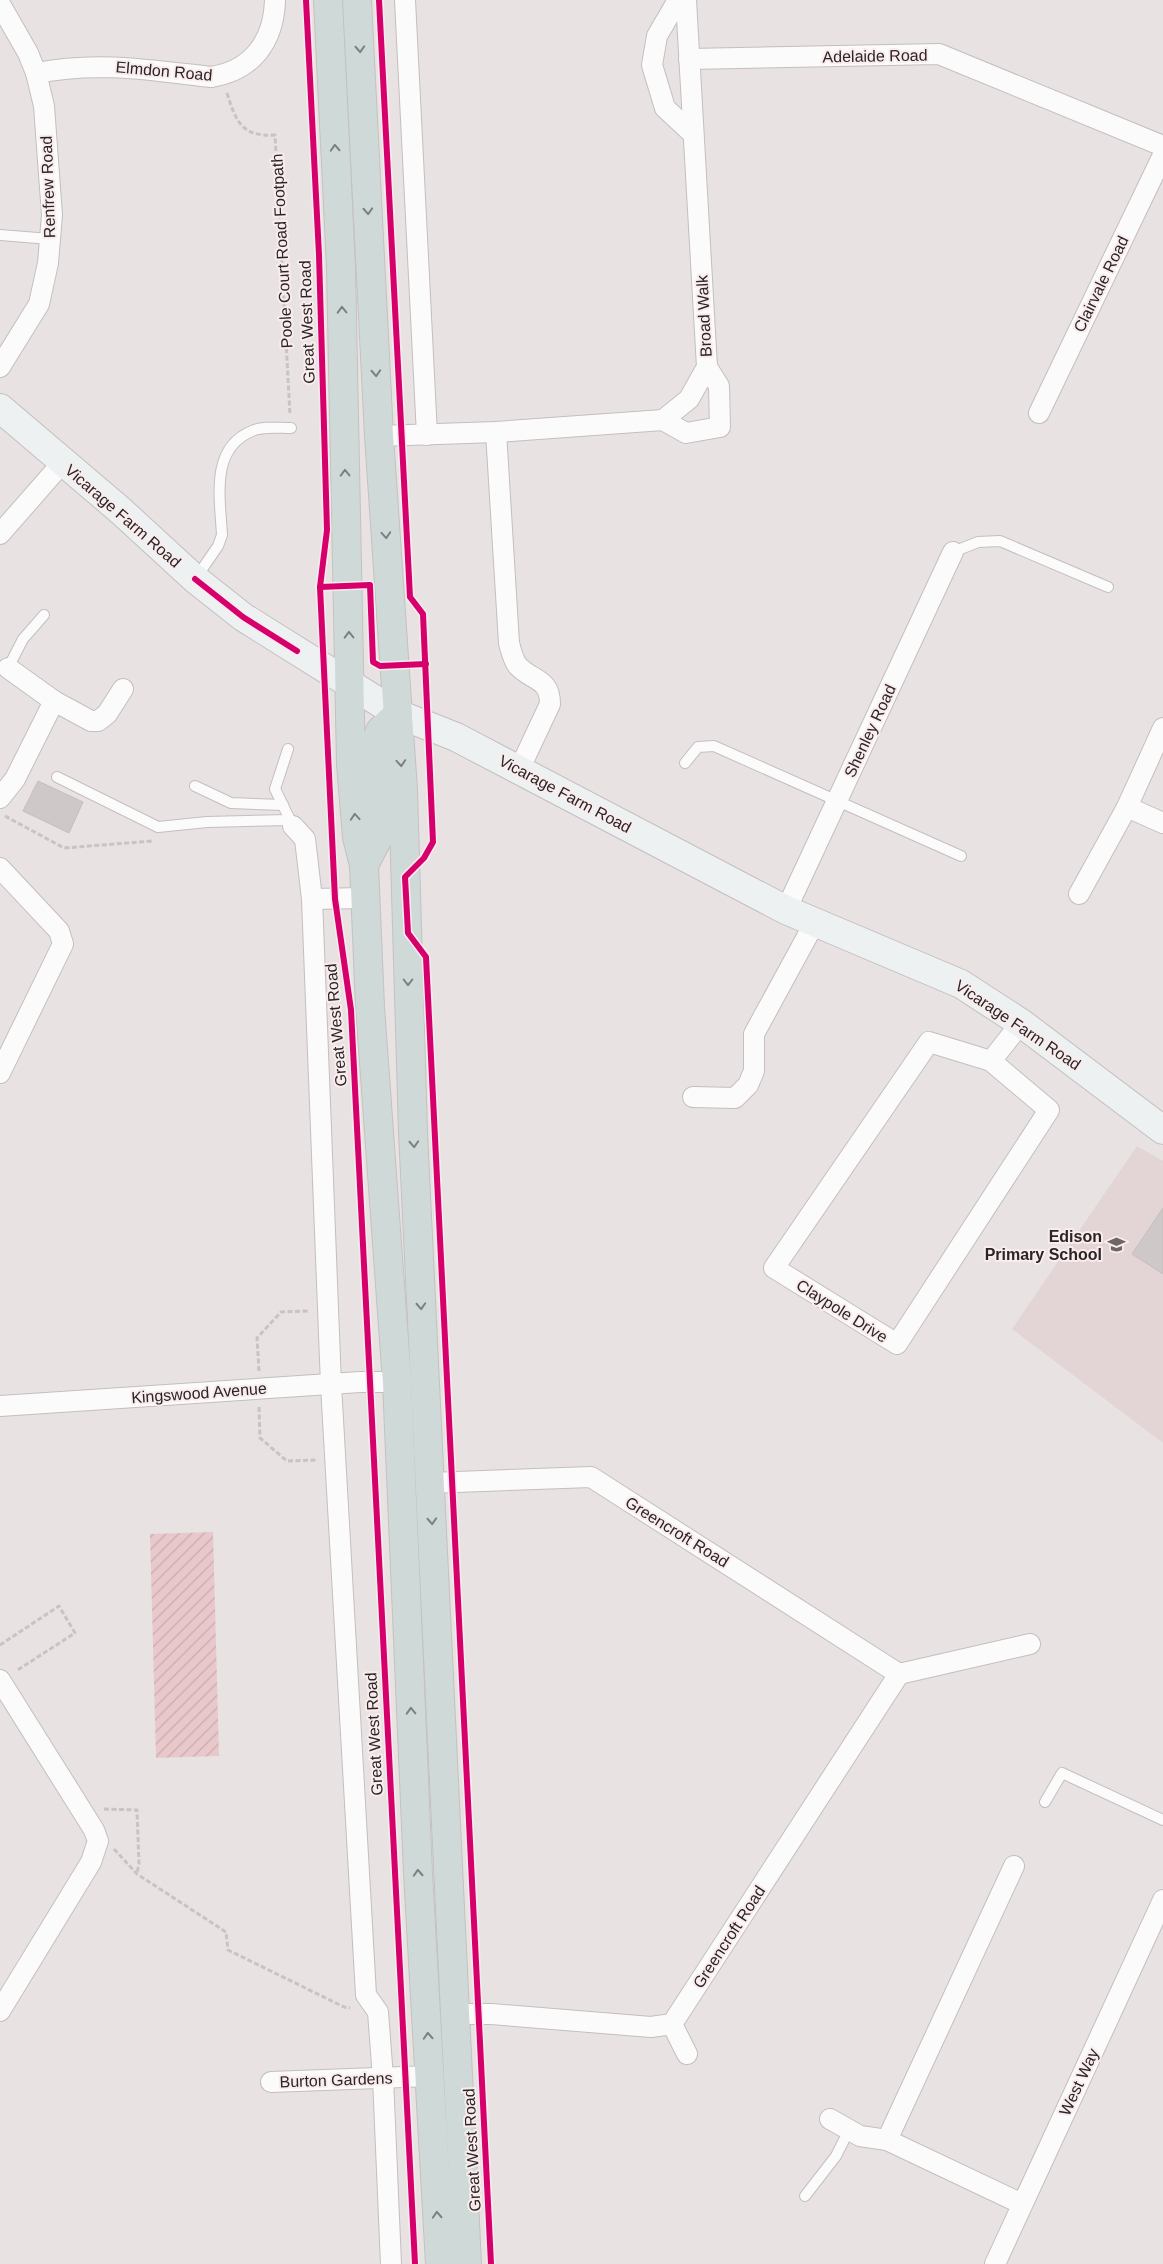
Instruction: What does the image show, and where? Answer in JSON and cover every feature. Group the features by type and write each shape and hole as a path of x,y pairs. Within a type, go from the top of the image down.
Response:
{"highway":[{"path":"328,0 341,267 351,764 357,837 364,865 370,1007 398,1382 418,1873 440,2264"},
{"name":"Great West Road","path":"357,0 379,436 403,790 413,1132 467,2264"},
{"path":"364,865 379,836 376,741 380,732 398,714"}],"street":[{"name":"Elmdon Road","path":"36,73 93,65 211,77 221,76 239,70 256,55 268,33 275,11 275,0"},
{"path":"405,0 427,435"},
{"path":"678,0 657,36 652,65 665,108 693,134"},
{"name":"Broad Walk","path":"663,420 689,399 707,368 686,0"},
{"name":"Renfrew Road","path":"0,4 28,53 36,73 44,106 52,215 48,263 39,304 0,368"},
{"name":"Adelaide Road","path":"689,59 939,54 1163,146"},
{"name":"Clairvale Road","path":"1039,414 1163,155"},
{"path":"379,436 496,432 663,420 686,433 720,427 719,386 707,368"},
{"name":"Vicarage Farm Road","path":"0,408 121,512 195,579 243,617 398,714 456,737 786,910 961,984 1021,1023 1163,1130"},
{"path":"496,432 509,643 518,666 546,686 550,695 550,704 519,770"},
{"path":"0,534 62,462"},
{"name":"Shenley Road","path":"786,910 953,552"},
{"path":"8,668 54,701 91,721 98,721 107,714 123,689"},
{"path":"0,798 15,779 54,701"},
{"path":"1079,894 1128,807 1163,728"},
{"path":"1128,807 1163,823"},
{"path":"292,823 304,839 312,899 331,1385 366,1995 378,2012 384,2078 391,2264"},
{"path":"0,868 59,930 63,944 0,1073"},
{"path":"312,899 365,898"},
{"path":"693,1097 735,1098 748,1085 754,1071 754,1034 815,922"},
{"path":"991,1061 1021,1023"},
{"name":"Claypole Drive","path":"929,1042 991,1061 1049,1110 897,1344 774,1268 929,1042"},
{"name":"Kingswood Avenue","path":"0,1406 398,1382"},
{"name":"Greencroft Road","path":"430,1483 591,1477 900,1674 672,2024"},
{"path":"900,1674 1030,1644"},
{"path":"0,1680 81,1810 98,1841 91,1862 0,2010"},
{"path":"887,2140 1014,1866"},
{"name":"West Way","path":"995,2264 1163,1900"},
{"path":"455,2014 491,2014 651,2028 672,2024 688,2054"},
{"name":"Burton Gardens","path":"271,2082 430,2076"},
{"path":"830,2119 860,2136 887,2140 1022,2204"}],"lane":[{"path":"0,236 50,238"},
{"path":"195,579 218,546 222,535 221,468 226,451 253,430 291,428"},
{"path":"953,552 978,542 1000,541 1108,587"},
{"path":"8,668 23,639 44,615"},
{"path":"685,763 698,746 714,746 961,856"},
{"path":"57,777 158,827 207,822 292,823 275,788 288,749"},
{"path":"195,786 231,803 283,805"},
{"path":"1045,1802 1062,1773 1163,1820"},
{"path":"805,2196 836,2156 849,2130"}],"path":[{"path":"328,1310 281,1312 257,1338 260,1438 287,1461 335,1459"},
{"path":"0,1645 58,1606 75,1633 0,1680"},
{"path":"81,1810 137,1810 139,1864 137,1874"},
{"path":"98,1841 116,1850 137,1874 226,1932 228,1950 344,2007 378,2012"}],"shaded area":[{"name":"Edison Primary School","path":"1137,1146 1163,1161 1163,1443 1012,1329"},
{"path":"213,1532 219,1756 156,1758 150,1534"}],"building":[{"path":"38,781 83,802 69,833 23,811"},
{"path":"1163,1208 1163,1274 1132,1254"}],"cycle path":[{"path":"306,0 319,255 327,530 320,587 335,899 351,1010 415,2264"},
{"path":"379,0 410,597 423,614 433,842 424,858 405,877 408,933 426,957 491,2264"},
{"path":"195,579 243,617 297,651"},
{"path":"320,587 370,585 373,662 380,666 426,664"}],"place":[{"name":"Edison Primary School","path":"1116,1245"}]}
